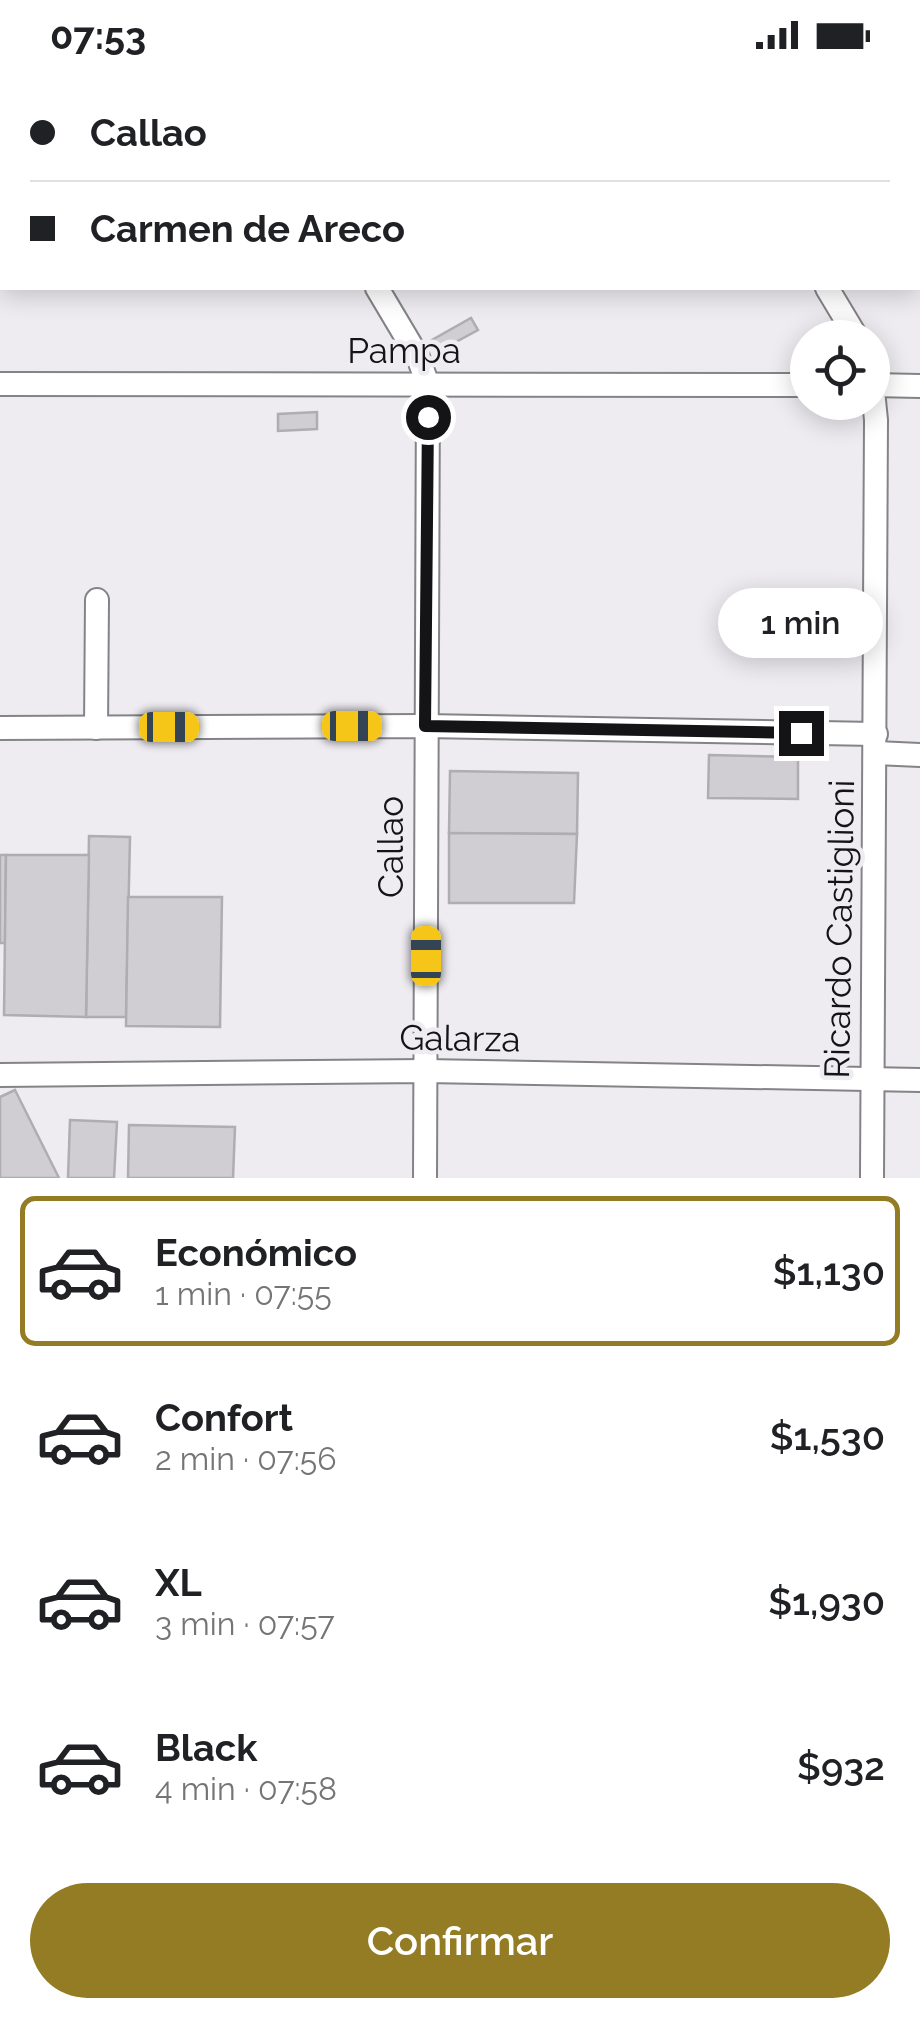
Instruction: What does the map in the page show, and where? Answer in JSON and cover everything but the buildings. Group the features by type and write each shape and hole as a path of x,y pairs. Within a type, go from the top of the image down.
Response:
{"street":[{"name":"Callao","path":"379,290 418,358 428,386 425,1178"},
{"path":"828,290 846,320"},
{"name":"Pampa","path":"0,384 790,385"},
{"path":"890,385 920,386"},
{"name":"Ricardo Castiglioni","path":"872,1178 876,744 873,420"},
{"path":"96,728 97,600"},
{"path":"0,728 425,726 876,744 920,755"},
{"name":"Galarza","path":"0,1075 426,1071 920,1080"}],"route":[{"path":"428,417 425,726 801,733"}]}
